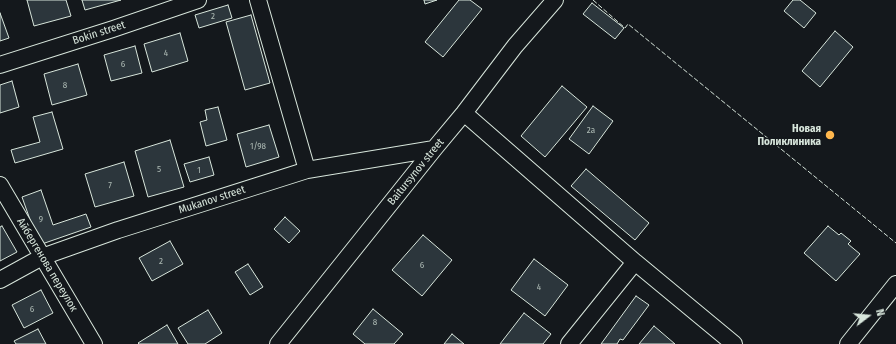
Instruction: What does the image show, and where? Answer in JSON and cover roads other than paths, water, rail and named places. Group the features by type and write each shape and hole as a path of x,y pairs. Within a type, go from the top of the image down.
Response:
{"street":[{"name":"Bokin street","path":"0,66 198,0"},
{"path":"258,0 307,170"},
{"name":"Baitursynov street","path":"278,344 464,113 515,46 553,1"},
{"path":"464,113 635,262 734,344"},
{"name":"Mukanov street","path":"0,280 42,257 118,230 307,170 434,149"},
{"name":"Айбергенова переулок","path":"0,185 94,344"},
{"path":"569,344 635,262"},
{"path":"848,344 896,284"}],"place":[{"name":"Новая Поликлиника","path":"830,135"}]}
